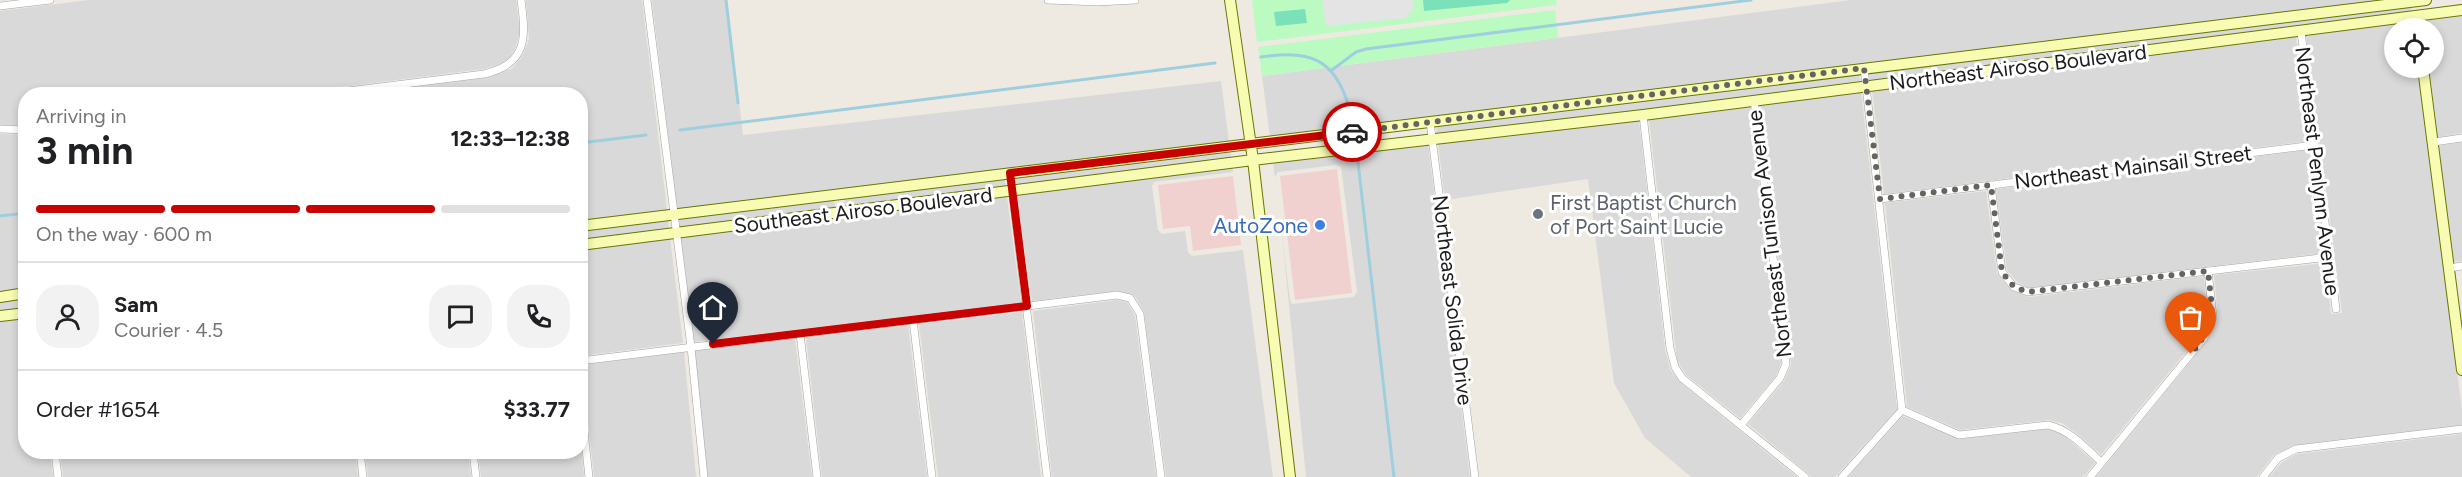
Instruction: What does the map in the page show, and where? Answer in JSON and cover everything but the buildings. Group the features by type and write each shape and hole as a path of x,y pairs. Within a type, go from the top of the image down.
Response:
{"main road":[{"path":"1230,0 1251,144 1290,477"},
{"path":"2416,16 2420,0"},
{"name":"Northeast Airoso Boulevard","path":"1251,144 2420,0"},
{"name":"Northeast Airoso Boulevard","path":"1252,160 1643,116 1866,85 2462,10"},
{"path":"2424,78 2462,370"},
{"name":"Southeast Airoso Boulevard","path":"588,225 1251,144"},
{"name":"Southeast Airoso Boulevard","path":"588,244 1252,160"},
{"path":"838,194 840,213"},
{"path":"0,297 18,294"},
{"path":"0,316 18,314"}],"street":[{"path":"0,6 50,0"},
{"path":"380,87 484,74 512,62 519,53 524,39 521,0"},
{"path":"647,0 691,347 704,477"},
{"path":"1048,0 1097,2 1135,0"},
{"name":"Northeast Penlynn Avenue","path":"2301,32 2336,309"},
{"path":"1842,477 1902,410 1864,68"},
{"name":"Northeast Tunison Avenue","path":"1741,425 1780,378 1786,364 1754,100"},
{"path":"1643,116 1672,361 1682,378 1805,477"},
{"name":"Northeast Solida Drive","path":"1430,122 1475,477"},
{"path":"0,129 18,130"},
{"path":"2433,142 2462,138"},
{"name":"Northeast Mainsail Street","path":"1880,199 2314,145"},
{"path":"1010,173 1047,477"},
{"path":"1991,185 2002,272 2014,287 2028,292 2330,257"},
{"path":"2449,268 2462,266"},
{"path":"2090,477 2204,338 2213,317 2208,271"},
{"path":"588,359 1027,306 1117,296 1130,298 1140,314 1161,477"},
{"path":"913,320 932,477"},
{"path":"800,334 817,477"},
{"path":"1902,410 1959,435 2048,425 2059,427 2101,462"},
{"path":"2263,477 2278,458 2296,449 2462,429"},
{"path":"56,459 58,477"},
{"path":"361,459 363,477"},
{"path":"474,459 476,477"},
{"path":"587,459 589,477"}],"shaded area":[{"path":"89,0 516,0 520,33 514,51 508,59 498,65 483,69 341,87 18,87 18,126 0,125 0,11"},
{"path":"526,0 642,0 667,210 588,220 588,87 415,87 485,78 513,68 523,55 529,39"},
{"path":"652,0 727,0 743,135 1221,81 1229,142 677,209"},
{"path":"1322,0 1413,0 1414,7 1406,18 1326,26"},
{"path":"1851,0 2389,0 1270,137 1262,76"},
{"path":"2412,6 2411,12 1870,80 1869,72"},
{"path":"2462,14 2462,133 2438,137 2430,78 2444,78 2444,18 2435,18"},
{"path":"2384,25 2384,78 2419,78 2462,410 2462,425 2295,445 2274,455 2256,477 2096,477 2208,340 2218,317 2214,275 2325,263 2331,314 2342,313 2306,36"},
{"path":"2296,37 2308,141 1884,194 1872,89"},
{"path":"1859,74 1860,81 1643,111 1437,134 1436,126"},
{"path":"1861,91 1897,409 1835,477 1812,477 1748,424 1784,381 1791,365 1760,104"},
{"path":"1750,105 1781,363 1776,376 1740,418 1686,375 1677,360 1649,119"},
{"path":"1639,121 1665,349 1670,369 1679,381 1797,477 1691,477 1645,438 1614,383 1588,179 1445,200 1438,143"},
{"path":"0,134 18,135 18,290 0,292"},
{"path":"2462,142 2462,261 2453,262 2439,146"},
{"path":"1428,144 1470,477 1306,477 1282,234 1292,304 1353,297 1357,292 1341,167 1336,165 1278,172 1275,177 1277,195 1273,162"},
{"path":"2309,150 2324,253 2029,288 2018,283 2007,270 1996,189"},
{"path":"1230,151 1231,158 1016,186 1015,177"},
{"path":"1232,167 1233,172 1154,182 1152,186 1158,230 1162,234 1185,231 1188,252 1192,256 1243,250 1273,477 1166,477 1144,312 1135,296 1118,291 1032,301 1017,195"},
{"path":"1337,169 1352,293 1295,300 1280,176"},
{"path":"1233,176 1241,245 1193,251 1190,226 1163,229 1158,185"},
{"path":"1005,179 1006,187 845,207 844,198"},
{"path":"1986,191 1997,273 2012,291 2029,297 2204,276 2208,317 2199,336 2101,455 2062,423 2049,420 1960,430 1907,407 1885,203"},
{"path":"1007,197 1021,303 693,342 681,237"},
{"path":"834,199 835,208 680,228 678,218"},
{"path":"668,219 669,229 588,239 588,229"},
{"path":"670,238 683,343 588,355 588,248"},
{"path":"18,299 18,309 0,311 0,301"},
{"path":"1117,300 1127,302 1135,316 1156,477 1052,477 1033,311"},
{"path":"1022,312 1041,477 938,477 919,324"},
{"path":"18,318 18,459 51,459 53,477 0,477 0,320"},
{"path":"908,325 927,477 822,477 806,338"},
{"path":"795,339 812,477 706,477 694,351"},
{"path":"684,352 696,477 594,477 588,421 588,364"},
{"path":"1903,416 1960,439 2047,429 2057,431 2095,463 2083,477 1848,477"},
{"path":"2462,434 2462,477 2269,477 2282,462 2297,454"},
{"path":"61,459 356,459 358,477 63,477"},
{"path":"366,459 469,459 471,477 368,477"},
{"path":"479,459 582,459 584,477 481,477"}],"green space":[{"path":"1252,0 1556,0 1557,5 1257,42"},
{"path":"1423,0 1510,0 1507,3 1424,11"},
{"path":"1305,9 1307,23 1276,26 1274,12"},
{"path":"1555,10 1558,38 1262,76 1258,47"}],"waterway":[{"path":"726,0 738,103"},
{"path":"1332,70 1356,52 1366,49 1751,0"},
{"path":"1261,57 1297,55 1322,63 1339,83 1352,117"},
{"path":"680,130 1215,63"},
{"path":"588,142 646,135"},
{"path":"1358,162 1394,477"},
{"path":"0,216 18,214"}],"way so far":[{"path":"1352,132 1864,68 1880,199 1991,185 2002,272 2014,287 2028,292 2208,271 2213,317 2204,338 2191,354"}],"place":[{"name":"First Baptist Church of Port Saint Lucie","path":"1538,214"},
{"name":"AutoZone","path":"1320,225"}],"route":[{"path":"713,344 1027,306 1010,173 1352,132"}]}
